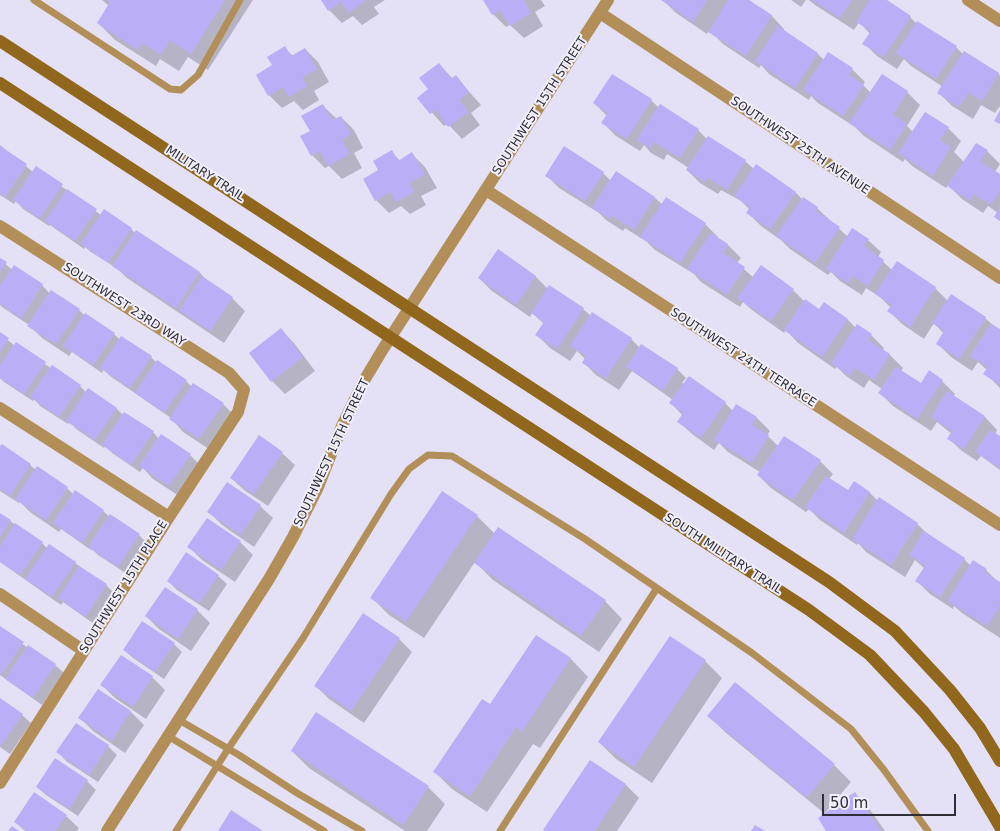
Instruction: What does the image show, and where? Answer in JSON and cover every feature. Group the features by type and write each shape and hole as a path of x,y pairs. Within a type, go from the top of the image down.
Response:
{"street":[{"name":"SOUTHWEST 15TH STREET","path":"107,831 293,538 318,487 342,426 365,379 608,0"},
{"path":"968,0 1000,21"},
{"name":"SOUTHWEST 25TH AVENUE","path":"600,12 1000,278"},
{"name":"MILITARY TRAIL","path":"0,41 410,308"},
{"path":"0,83 391,338"},
{"name":"SOUTHWEST 24TH TERRACE","path":"486,190 1000,525"},
{"name":"SOUTHWEST 23RD WAY","path":"0,226 229,373 244,390"},
{"path":"410,308 829,582 894,631 950,690 980,728 1000,761"},
{"name":"SOUTH MILITARY TRAIL","path":"391,338 809,610 870,655 924,712 954,749 1000,827"},
{"name":"SOUTHWEST 15TH PLACE","path":"1,779 238,412 244,390"},
{"path":"0,408 169,517"},
{"path":"0,594 84,651"}],"lane":[{"path":"34,0 170,89 181,90 198,75 240,0"},
{"path":"176,831 228,749 303,638 391,494 409,470 428,455 452,456 585,539 752,653 851,729 884,770 928,831"},
{"path":"500,831 658,588"},
{"path":"179,720 362,831"},
{"path":"168,736 324,831"}],"building":[{"path":"107,0 225,0 191,54 170,41 161,55 142,43 138,50 97,23 110,2"},
{"path":"321,0 367,0 348,13 341,2 328,11"},
{"path":"483,0 524,0 531,13 510,26 500,10 492,15"},
{"path":"661,0 707,0 693,22"},
{"path":"728,0 749,0 772,15 746,56 708,32"},
{"path":"812,0 852,0 840,18"},
{"path":"870,0 887,0 911,16 884,57 862,44 871,31 856,22"},
{"path":"917,21 957,46 936,79 896,53"},
{"path":"778,26 818,53 795,88 755,61"},
{"path":"285,46 291,56 305,48 317,69 302,78 307,86 289,97 283,87 268,96 256,75 272,65 267,57"},
{"path":"964,51 999,73 982,101 968,93 959,107 937,93"},
{"path":"828,52 853,68 849,75 864,85 843,116 803,90"},
{"path":"439,63 451,79 456,75 469,92 459,100 468,112 448,127 436,110 430,114 417,98 428,89 419,78"},
{"path":"612,74 652,99 627,139 601,123 608,113 593,103"},
{"path":"882,74 908,91 893,115 907,124 890,150 849,123"},
{"path":"323,104 332,120 341,116 351,134 342,140 350,154 328,166 320,151 311,156 300,136 310,131 301,116"},
{"path":"660,104 699,129 680,158 654,142 650,148 637,140"},
{"path":"1000,110 1000,124 994,121"},
{"path":"925,112 949,127 940,140 951,147 933,176 898,153"},
{"path":"708,136 746,160 727,190 708,178 705,182 686,170"},
{"path":"976,143 988,150 980,161 1000,174 1000,191 991,205 974,194 970,201 947,186"},
{"path":"0,146 27,164 5,197 0,193"},
{"path":"564,146 604,172 585,201 545,176"},
{"path":"392,150 398,161 412,152 425,174 409,183 414,192 396,202 390,192 375,201 363,179 378,170 373,161"},
{"path":"756,164 796,192 770,229 746,213 750,207 734,196"},
{"path":"36,166 63,184 40,219 13,200"},
{"path":"616,171 655,197 634,230 612,216 610,219 592,208"},
{"path":"67,189 97,209 75,241 45,221"},
{"path":"666,197 706,223 680,263 640,237"},
{"path":"803,197 818,207 816,211 840,227 815,263 776,236"},
{"path":"1000,207 1000,221 994,217"},
{"path":"104,209 132,228 108,263 81,244"},
{"path":"852,228 869,239 864,246 884,260 868,286 853,276 848,283 826,269"},
{"path":"136,230 200,272 176,308 112,266"},
{"path":"711,233 728,244 723,253 745,267 727,295 687,269"},
{"path":"498,249 536,276 516,305 478,278"},
{"path":"0,258 7,262 0,272"},
{"path":"897,261 936,287 910,327 887,311 892,305 875,294"},
{"path":"14,265 43,284 21,318 0,304 0,286"},
{"path":"761,265 794,289 771,321 737,298"},
{"path":"202,276 233,297 210,331 179,310"},
{"path":"549,285 584,308 557,349 535,335 544,322 531,313"},
{"path":"51,290 80,309 56,344 27,326"},
{"path":"951,294 986,317 959,359 936,344 944,331 932,323"},
{"path":"805,299 819,309 824,302 848,319 822,357 784,330"},
{"path":"592,312 632,338 606,378 582,363 586,356 570,346"},
{"path":"85,313 115,333 93,365 63,346"},
{"path":"857,324 872,334 868,340 890,354 874,380 855,368 850,376 831,363"},
{"path":"991,324 1000,329 1000,385 983,374 988,367 970,356"},
{"path":"281,328 303,357 271,382 249,353"},
{"path":"0,332 9,338 0,352"},
{"path":"121,336 152,356 130,388 100,368"},
{"path":"16,342 46,362 24,394 0,378 0,365"},
{"path":"641,344 678,368 663,391 626,367"},
{"path":"157,360 187,380 164,413 135,393"},
{"path":"52,365 81,385 59,417 30,397"},
{"path":"896,367 921,383 929,370 943,380 917,419 878,393"},
{"path":"689,376 726,402 701,438 677,422 683,413 669,403"},
{"path":"193,383 224,403 199,439 169,419"},
{"path":"88,388 117,408 95,440 66,421"},
{"path":"947,391 985,416 964,449 947,439 952,431 931,417"},
{"path":"736,404 757,417 752,425 769,435 752,463 714,440"},
{"path":"124,412 154,431 131,465 102,445"},
{"path":"990,430 1000,436 1000,468 975,452"},
{"path":"161,434 191,454 169,486 139,466"},
{"path":"259,435 283,452 254,494 230,478"},
{"path":"784,436 821,460 793,500 757,475"},
{"path":"2,444 31,464 10,496 0,489 0,446"},
{"path":"37,466 68,487 46,520 15,499"},
{"path":"826,476 848,490 854,481 870,492 844,533 805,507"},
{"path":"227,482 261,505 241,535 207,512"},
{"path":"75,490 104,510 82,543 53,523"},
{"path":"442,491 478,515 406,622 370,598"},
{"path":"879,497 918,523 891,565 852,539"},
{"path":"0,513 11,520 0,537"},
{"path":"110,514 140,534 118,567 88,547"},
{"path":"207,518 241,541 221,570 187,547"},
{"path":"15,523 43,542 20,575 0,562 0,546"},
{"path":"498,527 606,600 581,636 474,563"},
{"path":"924,531 965,558 940,597 915,581 925,566 909,555"},
{"path":"49,544 76,562 52,597 25,579"},
{"path":"186,552 219,575 200,603 167,581"},
{"path":"973,560 987,569 984,572 1000,582 1000,606 987,626 947,601"},
{"path":"79,566 107,584 85,617 58,598"},
{"path":"165,587 198,609 178,639 145,616"},
{"path":"363,613 400,638 351,711 314,686"},
{"path":"142,621 175,643 155,672 123,650"},
{"path":"0,626 24,642 1,675 0,674"},
{"path":"536,635 571,658 522,732 516,727 470,796 433,772 482,699 490,704"},
{"path":"670,636 706,660 634,767 598,742"},
{"path":"28,645 56,664 33,698 5,679"},
{"path":"121,655 153,676 133,707 100,685"},
{"path":"735,682 835,764 807,798 707,716"},
{"path":"98,689 131,711 112,741 78,718"},
{"path":"0,698 23,714 1,746 0,745"},
{"path":"316,712 429,786 403,825 291,751"},
{"path":"76,723 109,745 89,775 56,752"},
{"path":"55,758 88,780 69,809 36,787"},
{"path":"590,760 626,784 595,831 543,830"},
{"path":"34,792 67,815 55,831 27,831 14,822"},
{"path":"855,792 881,831 826,831 818,818"},
{"path":"231,810 263,831 218,831"},
{"path":"755,825 765,831 751,831"},
{"path":"12,826 19,831 8,831"}]}
